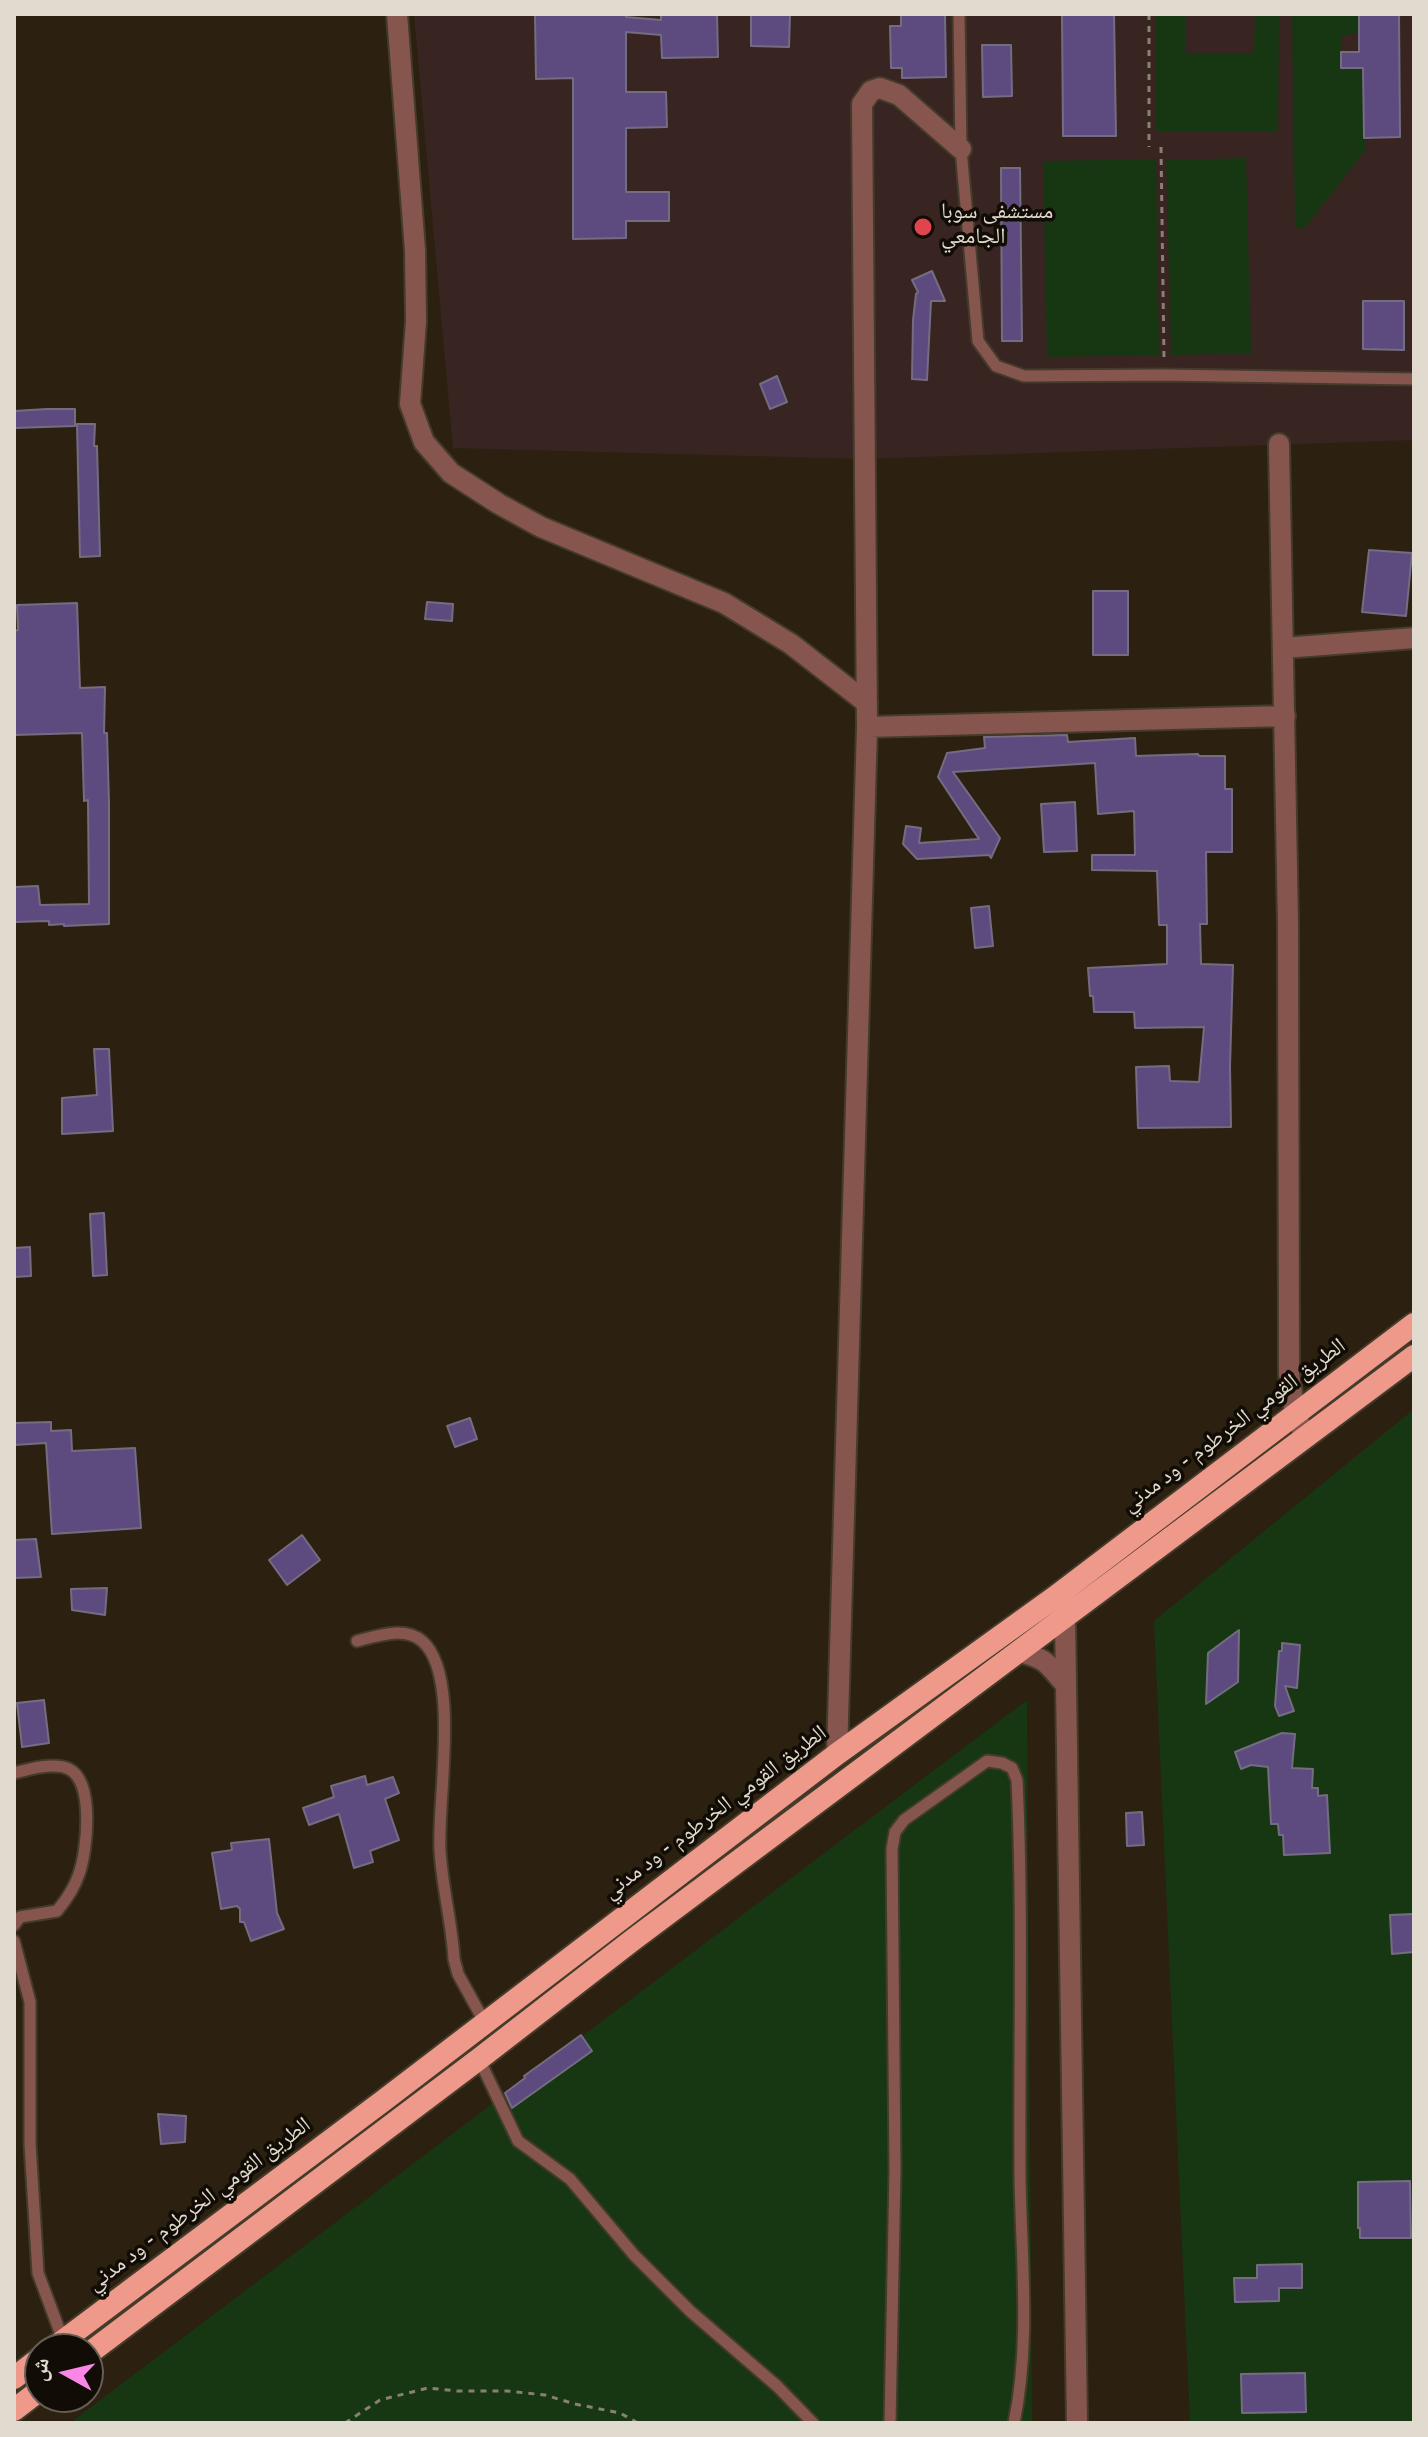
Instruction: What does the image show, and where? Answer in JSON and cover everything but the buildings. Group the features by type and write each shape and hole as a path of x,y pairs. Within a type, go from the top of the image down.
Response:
{"highway":[{"name":"الطريق القومي الخرطوم - ود مدني","path":"73,2333 837,1754 1067,1588 1414,1324"},
{"path":"104,2342 634,1939 1414,1356"}],"street":[{"path":"397,14 415,250 416,321 410,404 424,442 451,473 499,504 541,527 724,603 791,644 867,703"},
{"path":"837,1754 867,727 862,104 871,91 880,88 899,95 961,149"},
{"path":"1279,444 1285,716 1289,1374 1295,1413 1305,1436"},
{"path":"1283,648 1414,638"},
{"path":"867,727 1285,716"},
{"path":"1065,1617 1077,2423"},
{"path":"1018,1652 1038,1657 1066,1685"}],"lane":[{"path":"959,14 961,149 978,341 996,366 1024,376 1414,379"},
{"path":"357,1641 390,1633 408,1635 422,1640 435,1659 444,1692 440,1853 454,1959 458,1974 485,2023"},
{"path":"890,2423 895,2170 892,1849 895,1832 904,1820 987,1761 1012,1768 1017,1780 1023,2327 1020,2394 1014,2423"},
{"path":"14,1773 57,1766 68,1768 81,1782 87,1809 80,1871 70,1896 57,1911 20,1917 14,1925"},
{"path":"14,1941 30,2002 30,2144 38,2273 54,2333"},
{"path":"479,2059 518,2141 570,2179 634,2255 690,2311 777,2386 813,2423"}],"path":[{"path":"1149,14 1149,147"},
{"path":"1161,147 1164,375"},
{"path":"345,2423 380,2400 428,2388 545,2395 620,2413 638,2423"}],"shaded area":[{"name":"مستشفى سوبا الجامعي","path":"414,14 1414,14 1414,440 863,459 453,448"}],"green space":[{"path":"1156,14 1186,14 1186,53 1254,53 1255,14 1279,14 1278,131 1155,131"},
{"path":"1292,14 1359,14 1358,33 1342,36 1341,58 1365,66 1366,149 1304,229 1295,226"},
{"path":"1246,158 1251,353 1171,355 1166,160"},
{"path":"1156,159 1159,355 1047,357 1043,161"},
{"path":"1414,1409 1414,2423 1190,2423 1154,1621"},
{"path":"1027,1700 1032,2423 70,2423 83,2413 104,2413 104,2397"}],"place":[{"name":"مستشفى سوبا الجامعي","path":"923,227"}]}
